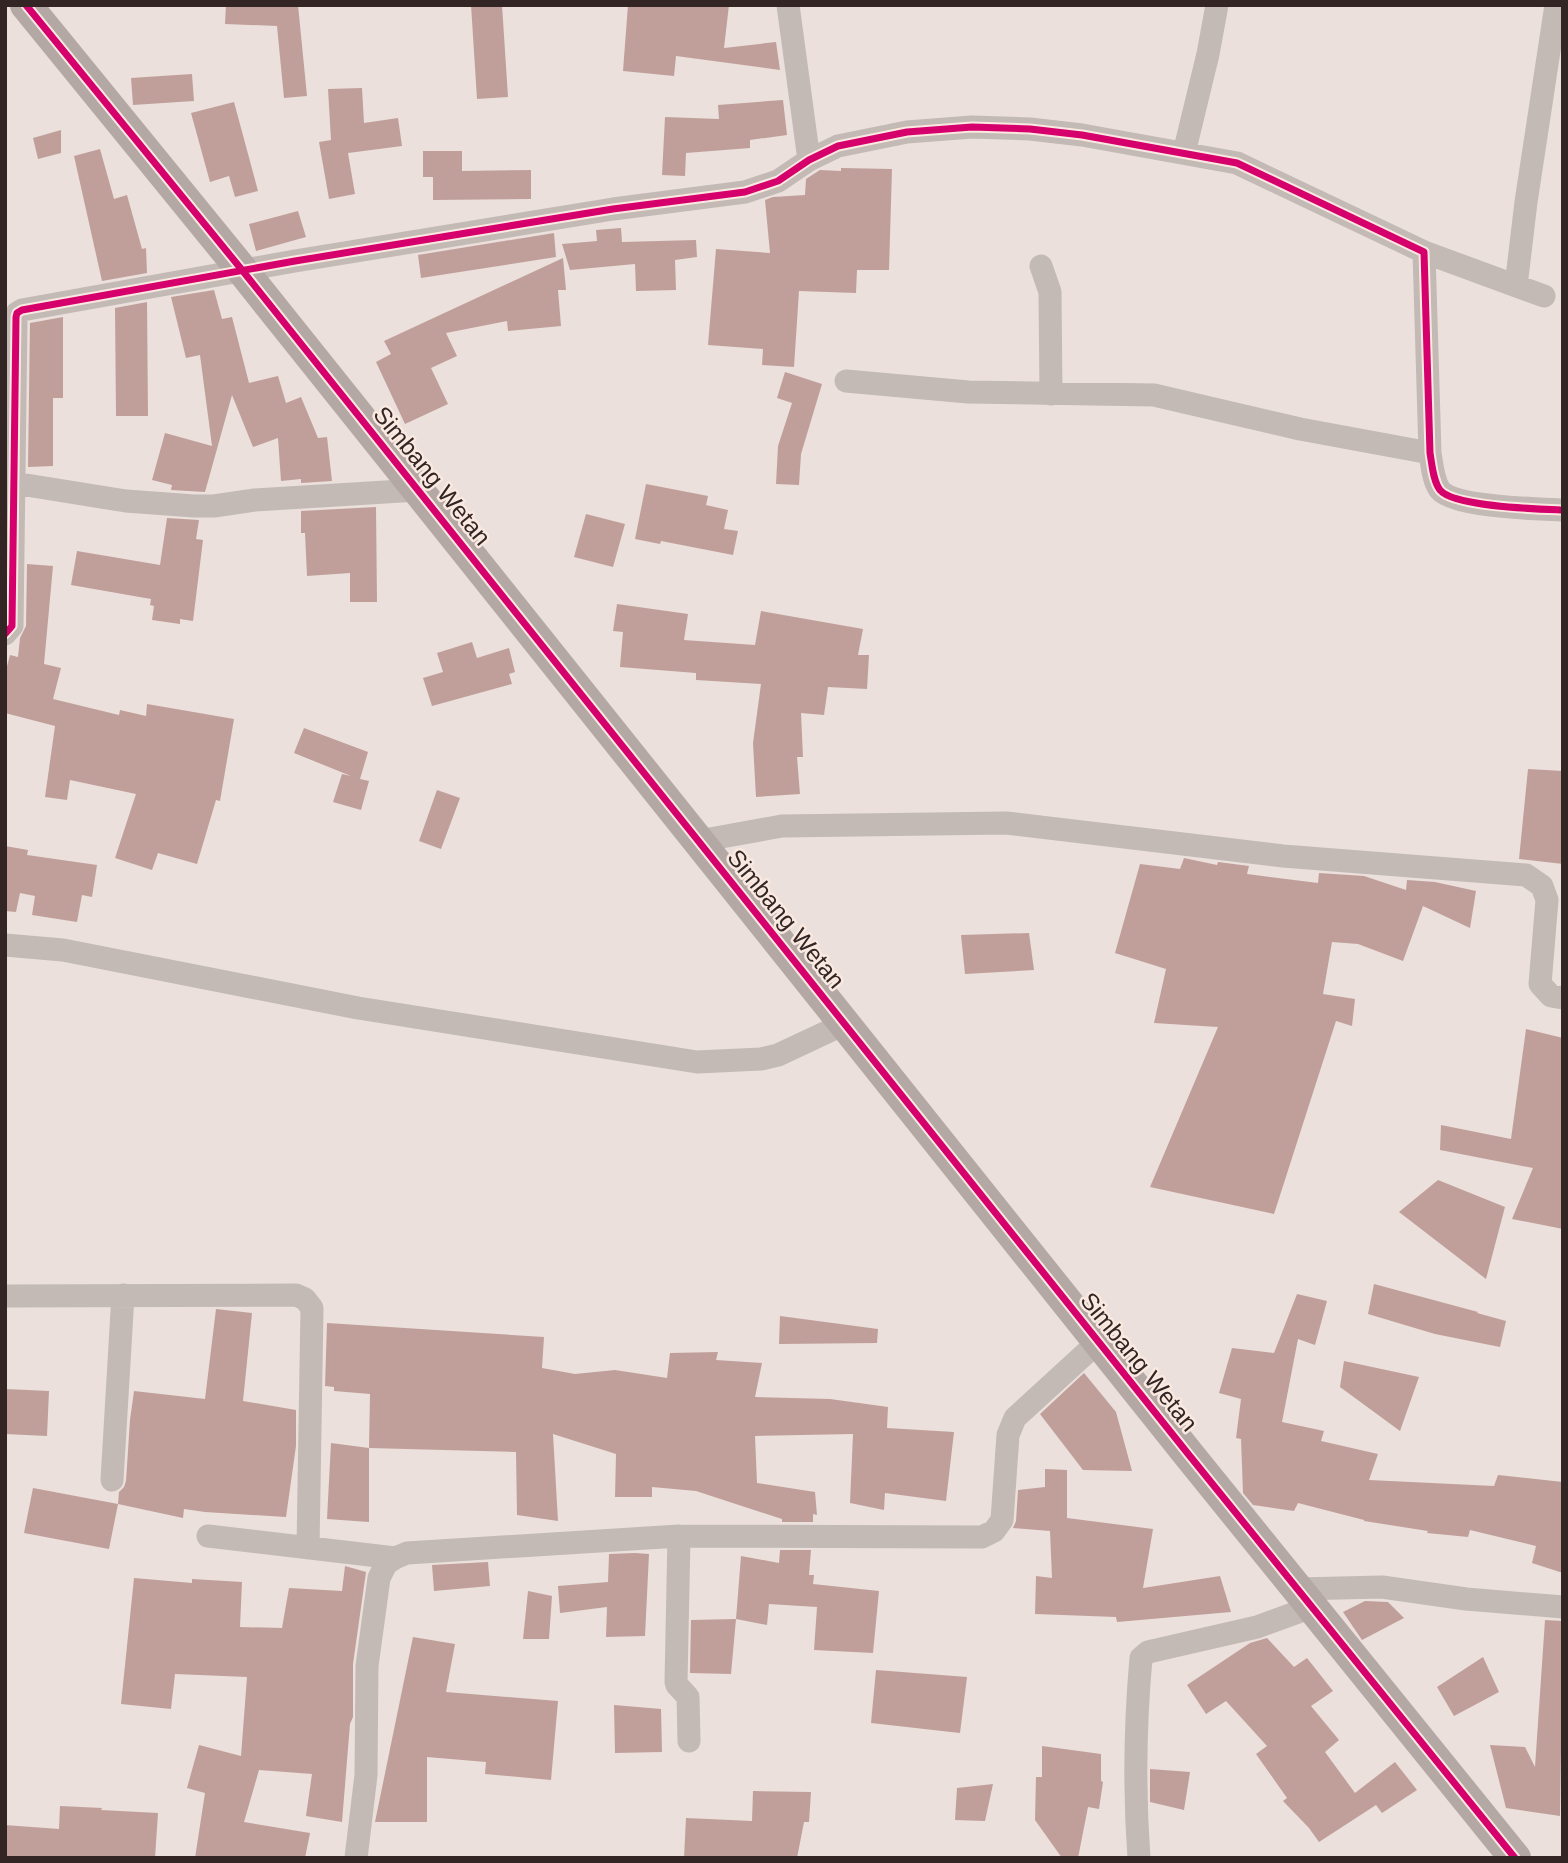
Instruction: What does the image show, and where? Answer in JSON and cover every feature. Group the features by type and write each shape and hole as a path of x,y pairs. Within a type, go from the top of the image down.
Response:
{"street":[{"name":"Simbang Wetan","path":"26,5 1515,1858"},
{"path":"788,5 809,160"},
{"path":"1184,153 1217,5"},
{"path":"1516,286 1556,5"},
{"path":"5,634 12,626 17,313 32,307 613,209 745,192 778,181 809,160 838,146 907,132 972,127 1030,129 1082,135 1237,163 1424,252 1544,296"},
{"path":"1424,252 1430,453 1439,489 1451,498 1469,503 1563,510"},
{"path":"1041,266 1051,292 1051,394"},
{"path":"846,381 968,393 1154,395 1300,429 1430,453"},
{"path":"14,483 126,500 194,506 418,490"},
{"path":"699,841 782,827 1006,823 1283,856 1526,875 1542,887 1547,900 1540,984 1552,996 1563,998"},
{"path":"5,945 63,950 358,1008 697,1062 761,1059 778,1055 844,1024"},
{"path":"112,1480 123,1295"},
{"path":"5,1296 296,1295 305,1299 312,1308 308,1548"},
{"path":"356,1858 366,1775 369,1648 379,1578 386,1564 407,1553 679,1536 982,1537 994,1531 1002,1520 1008,1435 1015,1418 1098,1342"},
{"path":"208,1536 395,1558"},
{"path":"679,1536 676,1682 688,1698 689,1741"},
{"path":"1139,1858 1135,1799 1137,1704 1141,1658 1148,1652 1274,1622 1305,1598 1382,1587 1466,1599 1563,1607"}],"building":[{"path":"226,5 298,5 307,96 284,98 277,26 225,24"},
{"path":"471,5 502,5 508,97 477,99"},
{"path":"628,5 729,5 724,48 776,42 780,70 676,56 674,76 623,71"},
{"path":"192,74 194,101 133,105 131,78"},
{"path":"362,88 364,123 398,118 402,146 348,153 355,194 329,199 319,142 331,140 328,89"},
{"path":"783,100 787,135 750,140 750,148 686,153 685,176 662,175 665,117 719,119 718,105"},
{"path":"234,102 258,191 235,197 229,176 210,182 191,113"},
{"path":"61,130 61,153 38,159 33,138"},
{"path":"100,149 114,199 127,195 142,249 146,248 147,273 102,281 74,156"},
{"path":"423,151 462,151 462,171 531,170 531,199 433,200 433,177 423,177"},
{"path":"841,168 892,169 889,270 857,270 856,293 799,291 794,367 762,365 763,349 708,345 716,249 770,253 765,200 805,195 806,179 820,170 841,171"},
{"path":"298,211 306,237 256,251 249,224"},
{"path":"621,228 622,242 696,240 697,257 675,260 676,290 636,291 635,264 570,270 562,244 597,241 596,230"},
{"path":"554,233 556,257 421,278 418,255"},
{"path":"563,258 566,290 558,290 561,326 508,331 507,321 446,333 457,356 431,368 448,404 405,424 376,362 391,354 384,341"},
{"path":"214,290 222,319 232,317 249,383 278,376 286,403 301,397 318,438 327,437 332,481 281,481 278,438 253,447 232,395 205,492 171,490 172,485 152,480 165,433 212,446 200,355 186,358 171,297"},
{"path":"147,302 148,416 116,416 115,308"},
{"path":"63,317 63,398 53,398 53,466 28,467 30,323"},
{"path":"785,372 822,384 801,454 799,485 776,484 778,446 792,403 777,398"},
{"path":"646,484 708,496 706,505 728,510 724,529 738,531 733,555 661,541 660,544 635,539"},
{"path":"376,507 377,602 350,602 350,573 307,576 301,511"},
{"path":"586,514 625,524 613,567 574,557"},
{"path":"167,518 199,520 196,539 203,540 193,621 180,619 180,624 152,620 154,606 150,605 151,599 71,585 77,551 160,565"},
{"path":"27,564 53,566 44,664 61,668 53,699 119,715 120,710 146,716 147,704 234,719 220,801 216,800 197,864 158,853 152,870 115,858 136,794 70,780 67,800 45,797 55,726 5,713 5,674 10,655 18,657 20,638 26,626"},
{"path":"617,604 688,614 684,640 755,645 761,611 863,629 858,655 869,655 867,689 828,687 824,715 801,713 803,757 797,757 800,794 756,797 753,743 761,684 696,680 696,673 620,667 623,632 613,631"},
{"path":"472,642 477,658 509,648 515,672 509,674 512,684 432,706 423,678 443,672 437,653"},
{"path":"304,728 368,752 360,779 369,781 361,810 333,802 342,774 351,776 294,753"},
{"path":"1528,769 1563,771 1563,864 1519,859"},
{"path":"437,790 460,798 441,849 419,841"},
{"path":"5,846 28,850 27,855 97,865 92,897 82,895 77,922 32,915 35,896 20,893 16,912 5,911"},
{"path":"1184,858 1217,865 1218,862 1249,866 1247,874 1318,883 1319,873 1364,876 1406,890 1407,880 1435,882 1476,891 1470,928 1423,906 1403,961 1358,944 1332,942 1323,994 1355,999 1352,1026 1336,1021 1274,1214 1150,1187 1218,1027 1154,1023 1166,969 1115,953 1140,864 1180,869"},
{"path":"1029,933 1034,970 965,974 961,935"},
{"path":"1526,1029 1563,1038 1563,1229 1512,1219 1533,1168 1440,1150 1441,1125 1511,1139"},
{"path":"1438,1180 1505,1207 1486,1279 1399,1212"},
{"path":"1374,1284 1506,1321 1500,1347 1435,1334 1368,1314"},
{"path":"1297,1294 1327,1301 1315,1345 1298,1339 1282,1422 1324,1431 1321,1441 1378,1454 1369,1480 1494,1486 1498,1475 1563,1482 1563,1573 1532,1563 1536,1546 1470,1530 1468,1537 1427,1533 1428,1531 1364,1521 1298,1503 1294,1511 1253,1505 1243,1493 1241,1439 1236,1438 1241,1399 1219,1393 1232,1348 1274,1353"},
{"path":"216,1309 252,1313 243,1401 296,1410 296,1446 286,1517 184,1509 183,1518 118,1504 119,1492 126,1481 134,1391 205,1399"},
{"path":"780,1316 878,1329 877,1343 779,1344"},
{"path":"327,1323 544,1337 542,1368 575,1374 615,1370 667,1378 670,1353 718,1352 716,1360 762,1363 755,1397 830,1399 888,1407 887,1428 954,1432 946,1501 885,1493 884,1510 850,1503 853,1434 755,1436 757,1483 815,1492 817,1515 813,1514 813,1522 782,1522 782,1519 696,1491 652,1487 652,1497 615,1497 616,1454 553,1434 558,1521 517,1515 516,1452 369,1448 370,1394 334,1391 334,1387 325,1386"},
{"path":"1344,1361 1419,1377 1400,1431 1340,1387"},
{"path":"1084,1373 1116,1412 1132,1471 1083,1470 1040,1414"},
{"path":"5,1389 49,1391 47,1436 5,1434"},
{"path":"331,1443 369,1448 369,1522 327,1519"},
{"path":"1045,1469 1067,1470 1067,1518 1153,1529 1143,1588 1220,1576 1231,1612 1117,1622 1116,1617 1035,1614 1036,1576 1052,1578 1050,1531 1013,1528 1018,1490 1045,1487"},
{"path":"33,1488 118,1504 109,1549 24,1533"},
{"path":"780,1550 811,1550 809,1575 814,1575 813,1584 879,1591 873,1653 814,1650 817,1607 769,1604 767,1625 736,1619 741,1556 779,1563"},
{"path":"609,1554 649,1554 645,1636 606,1637 607,1607 560,1613 558,1586 608,1582"},
{"path":"488,1562 490,1586 434,1591 432,1565"},
{"path":"345,1566 366,1572 353,1664 353,1717 350,1724 342,1822 306,1816 312,1774 259,1770 244,1822 310,1833 305,1858 195,1858 205,1793 187,1788 199,1745 241,1756 247,1677 175,1674 171,1709 121,1704 134,1578 192,1583 192,1579 242,1582 240,1627 282,1628 289,1588 342,1591"},
{"path":"528,1591 552,1596 549,1639 523,1639"},
{"path":"1365,1601 1388,1602 1404,1618 1362,1640 1343,1612"},
{"path":"736,1619 731,1674 690,1673 691,1620"},
{"path":"1545,1620 1563,1621 1560,1816 1506,1808 1490,1745 1525,1747 1535,1767"},
{"path":"413,1637 455,1644 446,1692 558,1701 551,1780 485,1774 486,1762 427,1757 427,1822 375,1822"},
{"path":"1267,1638 1294,1667 1307,1658 1333,1691 1311,1706 1339,1740 1325,1752 1355,1793 1395,1762 1417,1790 1382,1813 1376,1805 1319,1842 1283,1801 1287,1798 1256,1754 1267,1746 1226,1701 1206,1714 1187,1685 1250,1643"},
{"path":"1483,1657 1499,1692 1454,1716 1437,1687"},
{"path":"876,1670 967,1677 960,1733 871,1723"},
{"path":"614,1705 661,1709 662,1752 615,1753"},
{"path":"1042,1746 1101,1754 1103,1782 1099,1809 1088,1807 1078,1858 1062,1858 1035,1820 1036,1777 1042,1777"},
{"path":"1150,1769 1190,1772 1184,1810 1150,1802"},
{"path":"993,1784 985,1821 955,1820 957,1788"},
{"path":"753,1791 811,1792 809,1822 804,1822 797,1858 684,1858 686,1818 752,1821"},
{"path":"60,1806 158,1813 155,1858 5,1858 5,1825 59,1829"}],"cycle path":[{"path":"26,5 242,270 1189,1455 1515,1858"},
{"path":"5,634 12,626 16,317 22,310 295,261 613,209 745,192 778,181 809,160 838,146 907,132 972,127 1030,129 1082,135 1237,163 1424,252 1430,453 1440,490 1448,496 1479,504 1563,510"}]}
